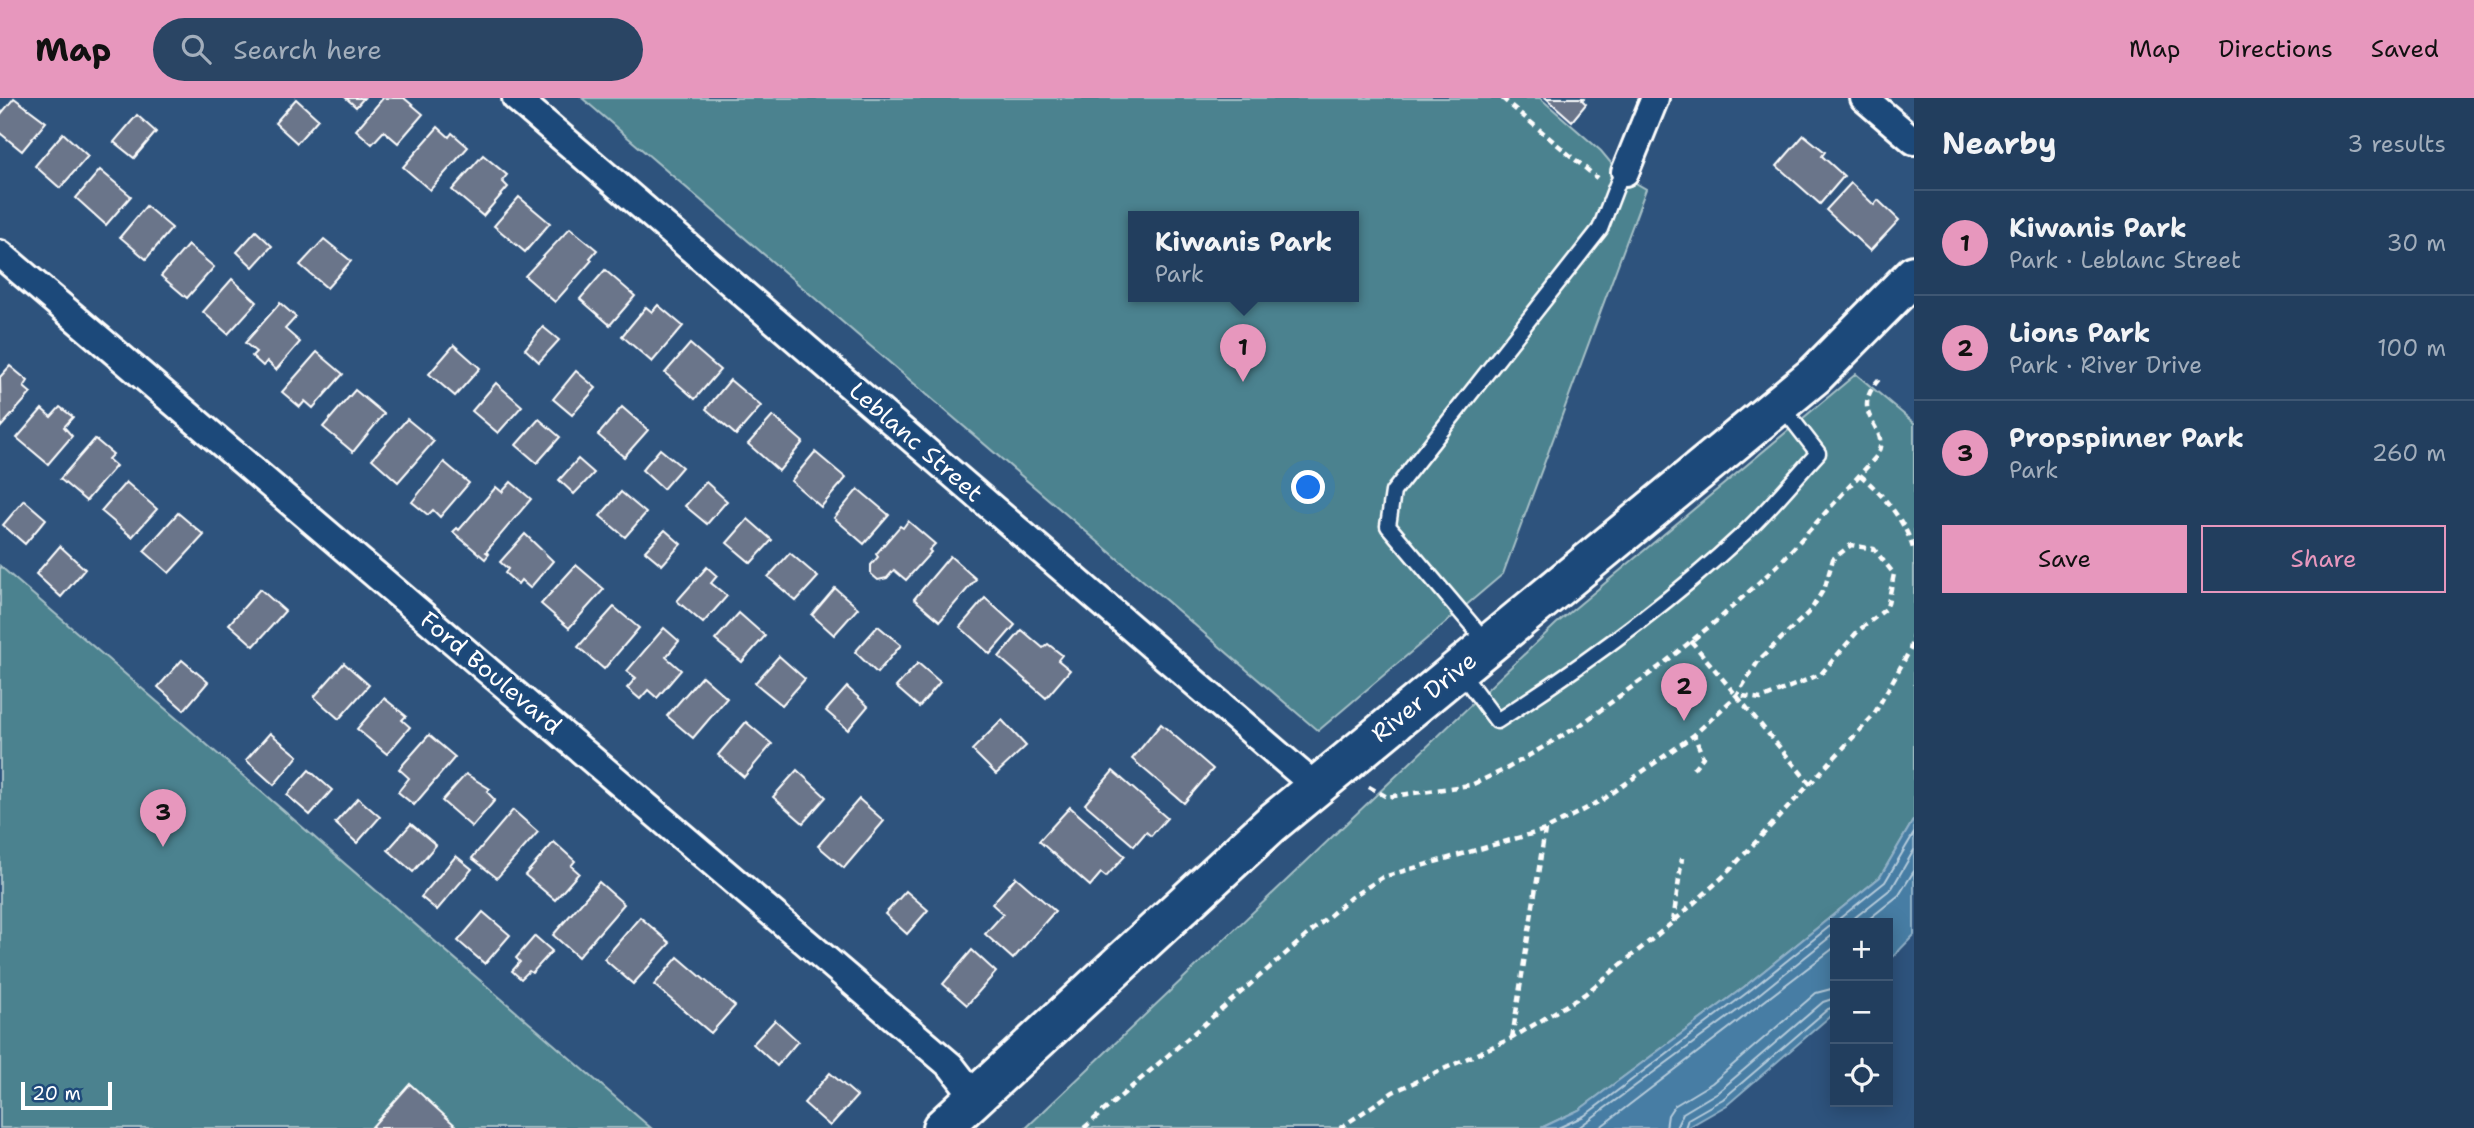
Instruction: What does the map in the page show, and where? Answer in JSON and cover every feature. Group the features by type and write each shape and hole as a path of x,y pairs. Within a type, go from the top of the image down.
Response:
{"street":[{"name":"Leblanc Street","path":"516,98 1315,786"},
{"path":"1619,182 1655,98"},
{"path":"1864,98 1914,141"},
{"name":"Ford Boulevard","path":"0,254 941,1056 975,1097"},
{"name":"River Drive","path":"942,1128 1315,786 1815,375 1914,275"}],"lane":[{"path":"1488,644 1388,526 1393,492 1600,229 1619,182"},
{"path":"1458,668 1497,722 1587,663 1664,603 1744,534 1818,453 1780,404"}],"path":[{"path":"1502,98 1619,182"},
{"path":"1860,475 1878,490 1910,537 1914,552"},
{"path":"1084,1128 1350,898 1383,877 1545,830 1604,799 1694,735 1737,695 1759,660 1811,610 1825,587 1833,559 1851,545 1874,549 1894,574 1886,608 1858,631 1821,674 1761,699 1737,695"},
{"path":"1339,1128 1393,1092 1512,1038 1585,995 1673,922 1726,875 1872,716 1910,650 1914,630"},
{"path":"1691,641 1811,785"},
{"path":"1693,769 1703,757 1694,735"},
{"path":"1512,1038 1545,830"},
{"path":"1673,922 1682,858"}],"green space":[{"path":"582,98 1540,98 1601,151 1620,174 1646,189 1503,574 1318,731"},
{"path":"1856,374 1914,423 1914,819 1880,877 1744,987 1579,1110 1541,1128 1026,1128 1556,624"},
{"path":"0,566 651,1128 0,1128"}],"water":[{"path":"1914,819 1914,935 1893,957 1893,918 1830,918 1830,1016 1727,1105 1687,1128 1541,1128 1579,1110 1744,987 1880,877"}],"building":[{"path":"14,98 46,122 22,151 0,133 0,115"},
{"path":"346,98 364,98 356,107"},
{"path":"383,98 404,98 423,114 398,143 384,131 372,144 356,130"},
{"path":"1546,98 1584,98 1582,100 1586,104 1572,121"},
{"path":"296,99 318,119 297,143 275,123"},
{"path":"137,115 156,132 134,158 114,142"},
{"path":"438,127 449,137 452,133 468,147 430,190 403,167"},
{"path":"63,133 88,156 60,188 35,166"},
{"path":"1804,135 1825,152 1822,156 1844,176 1820,204 1777,166"},
{"path":"483,155 507,175 502,181 508,187 483,216 452,190"},
{"path":"100,170 131,196 106,225 76,198"},
{"path":"1851,183 1874,205 1878,200 1899,220 1870,251 1826,210"},
{"path":"519,197 550,223 525,252 494,226"},
{"path":"146,206 172,228 146,259 120,237"},
{"path":"570,228 597,250 590,258 592,260 555,302 525,276"},
{"path":"256,231 272,246 253,267 237,252"},
{"path":"324,239 351,261 327,288 300,265"},
{"path":"188,245 214,267 187,298 161,276"},
{"path":"605,270 635,296 610,325 580,299"},
{"path":"232,279 257,302 228,334 203,312"},
{"path":"280,303 296,317 285,329 300,342 276,370 267,361 263,366 252,356 256,352 245,343"},
{"path":"658,305 683,326 652,362 622,336 646,307 652,312"},
{"path":"543,327 559,340 539,362 525,349"},
{"path":"690,344 720,370 695,399 665,373"},
{"path":"454,345 480,368 455,396 429,374"},
{"path":"317,352 343,374 313,408 305,401 300,407 282,392"},
{"path":"10,366 28,381 24,387 31,393 1,427 0,377"},
{"path":"576,371 596,388 572,415 553,399"},
{"path":"730,380 761,406 736,435 706,409"},
{"path":"496,383 522,406 498,433 472,411"},
{"path":"355,390 384,414 353,452 323,427"},
{"path":"60,407 73,417 64,427 72,436 48,464 17,438 42,409 51,417"},
{"path":"622,407 648,430 624,457 598,435"},
{"path":"773,416 803,442 779,471 748,444"},
{"path":"407,419 434,441 398,482 372,459"},
{"path":"539,419 560,437 537,463 516,445"},
{"path":"95,439 113,454 108,459 116,466 86,501 60,479"},
{"path":"660,449 682,467 663,489 642,470"},
{"path":"815,452 846,478 821,507 791,481"},
{"path":"578,459 594,473 574,494 559,480"},
{"path":"444,462 469,483 440,517 433,510 428,515 412,502"},
{"path":"126,482 157,509 132,537 101,511"},
{"path":"511,482 531,499 486,552 489,554 485,559 453,532 457,528 459,530 496,487 502,492"},
{"path":"706,482 727,501 707,524 685,506"},
{"path":"858,489 889,515 864,544 834,518"},
{"path":"621,492 646,513 625,537 600,516"},
{"path":"24,500 46,519 25,544 3,525"},
{"path":"178,513 204,535 169,573 144,551"},
{"path":"748,519 772,540 751,563 727,543"},
{"path":"908,521 935,544 929,550 931,552 906,580 894,570 887,578 878,580 871,574 871,565 878,557 876,554 900,526 903,528"},
{"path":"665,530 681,544 662,565 645,551"},
{"path":"525,534 553,561 530,588 521,580 518,584 505,573 508,569 500,562"},
{"path":"60,546 85,569 61,597 36,574"},
{"path":"790,553 818,577 796,601 768,577"},
{"path":"950,556 976,579 940,621 914,599"},
{"path":"576,565 604,589 569,628 541,604"},
{"path":"707,567 717,576 711,583 727,596 703,623 677,601"},
{"path":"835,588 858,608 834,635 812,615"},
{"path":"260,589 285,611 254,646 229,624"},
{"path":"985,598 1015,625 990,654 960,627"},
{"path":"614,607 639,628 604,669 578,647"},
{"path":"739,613 765,636 742,662 715,640"},
{"path":"878,626 901,645 877,673 855,652"},
{"path":"664,628 679,641 666,657 681,670 657,698 648,690 640,699 627,688 636,678 627,671"},
{"path":"1022,630 1043,648 1048,644 1062,655 1058,660 1070,670 1046,698 999,657"},
{"path":"779,656 805,679 782,705 755,683"},
{"path":"182,660 208,682 184,710 158,687"},
{"path":"344,663 369,685 339,719 314,697"},
{"path":"918,663 940,682 919,707 896,687"},
{"path":"702,676 727,698 693,738 667,716"},
{"path":"847,687 868,706 848,730 826,711"},
{"path":"384,698 406,716 402,720 410,727 387,754 357,729"},
{"path":"1002,720 1026,746 996,774 972,750"},
{"path":"746,722 772,744 744,777 718,755"},
{"path":"1161,724 1213,769 1184,803 1132,759"},
{"path":"270,733 298,756 274,785 246,760"},
{"path":"429,735 455,757 414,805 398,792 409,778 399,769"},
{"path":"309,770 332,790 310,815 287,795"},
{"path":"797,770 826,797 803,823 773,797"},
{"path":"1113,771 1167,818 1151,836 1146,832 1134,846 1085,804"},
{"path":"466,774 490,789 487,792 495,800 472,827 442,801"},
{"path":"358,798 380,817 357,843 335,823"},
{"path":"859,799 884,821 844,868 818,846"},
{"path":"1070,807 1125,856 1106,877 1101,873 1090,886 1039,841"},
{"path":"513,810 538,832 497,878 472,858"},
{"path":"411,824 436,845 413,872 388,850"},
{"path":"554,842 575,861 571,866 579,873 555,900 525,875"},
{"path":"456,856 472,869 437,910 421,897"},
{"path":"1016,877 1055,911 1013,959 985,934 1003,914 992,904"},
{"path":"599,882 624,904 578,957 553,935"},
{"path":"906,891 928,910 907,934 885,914"},
{"path":"483,912 510,935 485,964 458,941"},
{"path":"640,917 670,943 633,984 604,959"},
{"path":"535,936 552,951 532,973 529,971 521,979 512,971 520,962 516,958"},
{"path":"972,950 996,972 967,1005 943,984"},
{"path":"678,957 735,1006 711,1033 654,985"},
{"path":"775,1020 798,1041 777,1066 753,1044"},
{"path":"830,1073 857,1096 830,1126 804,1103"},
{"path":"410,1084 458,1128 371,1128"}],"place":[{"name":"Kiwanis Park","path":"1243,382"},
{"name":"Lions Park","path":"1684,721"},
{"name":"Propspinner Park","path":"163,847"}]}
